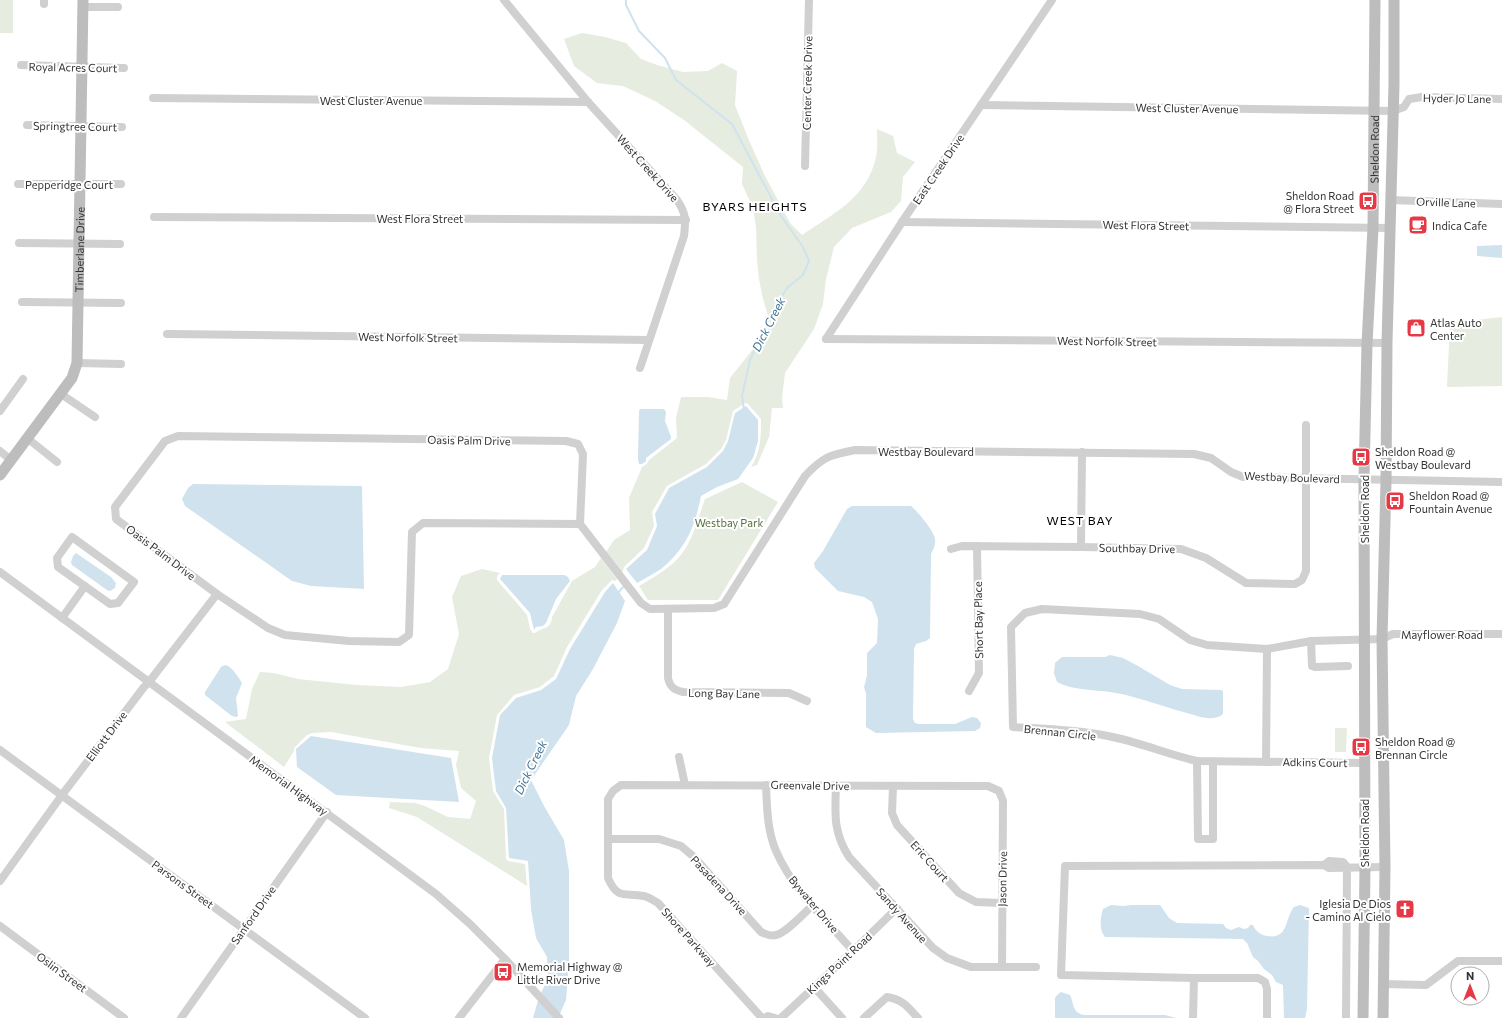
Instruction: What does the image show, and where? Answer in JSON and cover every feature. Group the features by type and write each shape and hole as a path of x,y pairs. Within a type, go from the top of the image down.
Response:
{"main road":[{"name":"Sheldon Road","path":"1363,1018 1365,867 1364,478 1367,344 1373,228 1374,0"},
{"name":"Sheldon Road","path":"1383,1018 1385,867 1382,638 1394,0"},
{"name":"Timberlane Drive","path":"0,475 61,394 72,378 78,363 83,4"}],"street":[{"name":"West Creek Drive","path":"504,0 588,102 677,200 683,209 686,220"},
{"name":"Center Creek Drive","path":"804,166 809,0"},
{"name":"East Creek Drive","path":"826,339 902,222 1052,0"},
{"path":"83,4 118,7"},
{"name":"Royal Acres Court","path":"21,65 124,68"},
{"name":"Hyder Jo Lane","path":"1393,111 1404,107 1409,99 1422,97 1502,99"},
{"name":"West Cluster Avenue","path":"153,98 588,102"},
{"name":"West Cluster Avenue","path":"981,105 1393,111"},
{"name":"Springtree Court","path":"27,125 122,127"},
{"name":"Pepperidge Court","path":"18,184 121,184"},
{"name":"Orville Lane","path":"1391,200 1502,204"},
{"name":"West Flora Street","path":"154,217 686,220"},
{"path":"640,368 684,236 686,220"},
{"name":"West Flora Street","path":"902,222 1390,228"},
{"path":"19,243 120,244"},
{"path":"22,302 120,303"},
{"name":"West Norfolk Street","path":"167,334 649,340"},
{"name":"West Norfolk Street","path":"826,339 1387,343"},
{"path":"78,363 121,364"},
{"path":"0,411 23,379"},
{"path":"61,394 95,417"},
{"name":"Southbay Drive","path":"951,549 962,546 977,546 1181,549 1206,558 1246,583 1295,584 1302,580 1306,571 1306,425"},
{"name":"Oasis Palm Drive","path":"178,436 566,441 578,444 583,454 580,524 423,523 412,532 409,635 399,642 349,642 285,635 268,628 217,594 116,518 114,507 165,441 178,436"},
{"path":"27,438 57,462"},
{"name":"Westbay Boulevard","path":"580,524 641,604 650,609 714,608 724,604 805,476 817,463 833,454 855,450 1194,454 1211,458 1231,472 1243,477 1364,478 1386,480 1502,482"},
{"path":"0,451 11,460"},
{"path":"1081,547 1082,452"},
{"path":"72,536 134,582 120,602 113,604 85,586 57,565 57,558 72,536"},
{"name":"Short Bay Place","path":"969,691 979,673 977,546"},
{"name":"Memorial Highway","path":"0,572 327,812 436,894 470,924 505,959 559,1018"},
{"path":"62,618 85,586"},
{"name":"Elliott Drive","path":"0,881 62,795 217,594"},
{"name":"Long Bay Lane","path":"668,609 668,678 670,685 675,690 683,692 789,693 807,701"},
{"name":"Brennan Circle","path":"1266,762 1197,761 1118,738 1064,730 1013,727 1011,627 1025,613 1042,609 1140,614 1159,619 1190,640 1207,645 1267,649 1311,641 1382,638"},
{"name":"Mayflower Road","path":"1382,638 1393,634 1502,634"},
{"path":"1311,641 1312,666 1348,666"},
{"path":"1266,762 1267,649"},
{"name":"Parsons Street","path":"0,750 365,1018"},
{"path":"679,757 685,784"},
{"path":"1197,761 1198,839 1213,839 1213,762"},
{"name":"Adkins Court","path":"1266,762 1364,763"},
{"name":"Greenvale Drive","path":"621,784 988,786 999,791"},
{"name":"Shore Parkway","path":"621,784 613,790 608,799 608,878 612,889 621,895 644,896 658,903 763,1018"},
{"name":"Bywater Drive","path":"766,784 767,816 776,850 792,881 854,951"},
{"name":"Sandy Avenue","path":"836,785 835,825 841,845 849,857 933,948 947,958 971,967 1036,967"},
{"name":"Eric Court","path":"892,786 892,813 897,825 959,893 976,902 1002,903"},
{"name":"Jason Drive","path":"999,791 1003,801 1002,967"},
{"name":"Sanford Drive","path":"181,1018 327,812"},
{"name":"Pasadena Drive","path":"608,839 659,839 681,846 694,857 762,932 768,935 776,936 782,933 813,905"},
{"path":"1267,1018 1267,989 1265,982 1258,978 1060,975 1065,866 1324,866 1329,861 1343,862 1348,867 1385,867"},
{"path":"1346,1018 1348,867"},
{"name":"Kings Point Road","path":"781,1018 854,951 897,908"},
{"name":"Oslin Street","path":"0,926 124,1018"},
{"path":"459,1018 505,959"},
{"path":"1384,984 1426,985 1458,961 1502,960"},
{"path":"1193,1018 1194,978"},
{"path":"814,987 842,1018"},
{"path":"864,1018 887,998 896,998 905,1004 918,1018"},
{"path":"763,1018 771,1016 775,1018"}],"green space":[{"path":"0,0 13,0 13,33 0,33"},
{"path":"582,33 626,43 641,59 683,72 708,71 722,63 737,71 735,105 748,138 764,174 790,223 802,235 848,203 865,183 872,171 876,157 877,129 893,136 897,153 915,162 903,177 901,201 891,212 852,228 834,247 826,279 823,304 814,329 785,373 782,398 783,408 772,408 769,437 757,465 751,467 759,450 761,419 748,404 745,403 733,411 726,440 721,449 706,464 667,486 652,512 654,526 644,548 624,567 622,573 606,552 614,540 630,530 629,498 642,467 677,438 676,418 681,397 708,397 727,400 730,378 765,334 770,322 759,279 756,227 753,208 742,184 743,167 684,120 655,101 623,86 597,83 574,66 564,39"},
{"path":"1502,317 1502,386 1447,387 1450,323"},
{"name":"Westbay Park","path":"742,482 778,502 718,600 648,600 639,586 666,569 676,561 684,551 695,529 705,499"},
{"path":"601,558 617,579 615,581 612,580 602,590 567,647 554,676 540,687 514,695 497,715 489,758 493,791 504,809 506,859 508,861 525,864 527,886 417,817 389,808 390,802 415,803 448,817 470,819 476,801 461,788 456,765 459,751 421,748 331,732 312,733 307,735 294,748 294,751 284,767 225,722 246,719 252,689 260,672 274,673 298,679 356,685 401,687 430,682 448,669 459,634 452,597 461,576 482,569 500,573 497,576 497,580 527,615 530,629 533,633 535,633 546,628 550,624 552,617 572,581 595,567"},
{"path":"1335,728 1347,728 1346,752 1335,752"}],"water":[{"path":"1502,245 1502,258 1477,256 1477,246"},
{"path":"746,406 758,420 758,441 753,458 738,479 717,487 701,496 696,517 683,545 670,561 661,569 637,583 626,569 647,550 657,526 655,514 669,488 707,467 723,451 728,441 735,413"},
{"path":"640,409 664,409 666,412 665,421 671,437 671,439 646,458 646,461 642,464 639,464 638,459"},
{"path":"193,484 362,486 364,589 311,586 292,581 185,506 182,499 188,488"},
{"path":"852,506 911,506 932,532 935,541 931,554 930,638 916,644 914,649 913,719 915,723 919,724 955,724 972,717 977,718 981,723 980,728 975,731 876,733 866,727 866,694 864,687 867,676 867,653 877,643 878,619 872,602 864,597 838,591 815,568 814,563 823,551 847,509"},
{"path":"76,553 111,577 116,583 115,588 110,591 107,590 72,565 71,562 73,556"},
{"path":"502,575 564,575 568,577 570,581 556,599 546,623 543,626 536,627 534,630 530,613 500,579"},
{"path":"613,583 625,601 617,623 593,669 576,696 569,725 531,780 564,840 569,871 569,962 566,1000 558,1018 533,1018 539,997 548,979 547,957 536,938 531,909 528,861 509,858 506,808 496,791 492,758 500,715 516,698 541,690 556,679 570,649 605,592"},
{"path":"1110,655 1123,658 1170,685 1182,689 1223,691 1223,714 1216,718 1205,718 1126,695 1081,689 1057,682 1054,673 1055,663 1062,657 1105,657"},
{"path":"225,665 237,675 242,683 236,698 238,716 236,717 232,716 205,695 205,692 221,667"},
{"path":"311,736 451,758 459,802 336,795 297,767 296,749"},
{"path":"1111,905 1160,905 1169,918 1177,923 1223,924 1226,928 1231,930 1239,927 1244,929 1248,928 1250,925 1253,925 1257,931 1267,936 1279,935 1283,931 1294,907 1300,905 1309,908 1307,1009 1305,1018 1284,1018 1283,985 1276,982 1272,975 1253,957 1247,943 1243,939 1105,937 1101,927 1101,916 1103,909"},
{"path":"1061,992 1070,995 1075,1009 1079,1014 1083,1015 1165,1015 1176,1018 1055,1018 1055,998"}],"waterway":[{"name":"Dick Creek","path":"626,0 626,5 639,31 665,58 676,80 732,124 781,216 803,247 809,261 803,275 788,287 777,303 750,360 742,396 744,410"},
{"name":"Dick Creek","path":"618,593 623,587"}],"place":[{"name":"Sheldon Road @ Flora Street","path":"1368,201"},
{"name":"Indica Cafe","path":"1418,225"},
{"name":"Atlas Auto Center","path":"1416,328"},
{"name":"Sheldon Road @ Westbay Boulevard","path":"1361,457"},
{"name":"Sheldon Road @ Fountain Avenue","path":"1395,501"},
{"name":"Sheldon Road @ Brennan Circle","path":"1361,747"},
{"name":"Iglesia De Dios - Camino Al Cielo","path":"1405,909"},
{"name":"Memorial Highway @ Little River Drive","path":"503,972"}],"district":[{"name":"BYARS HEIGHTS","path":"755,206"},
{"name":"WEST BAY","path":"1080,520"}]}
